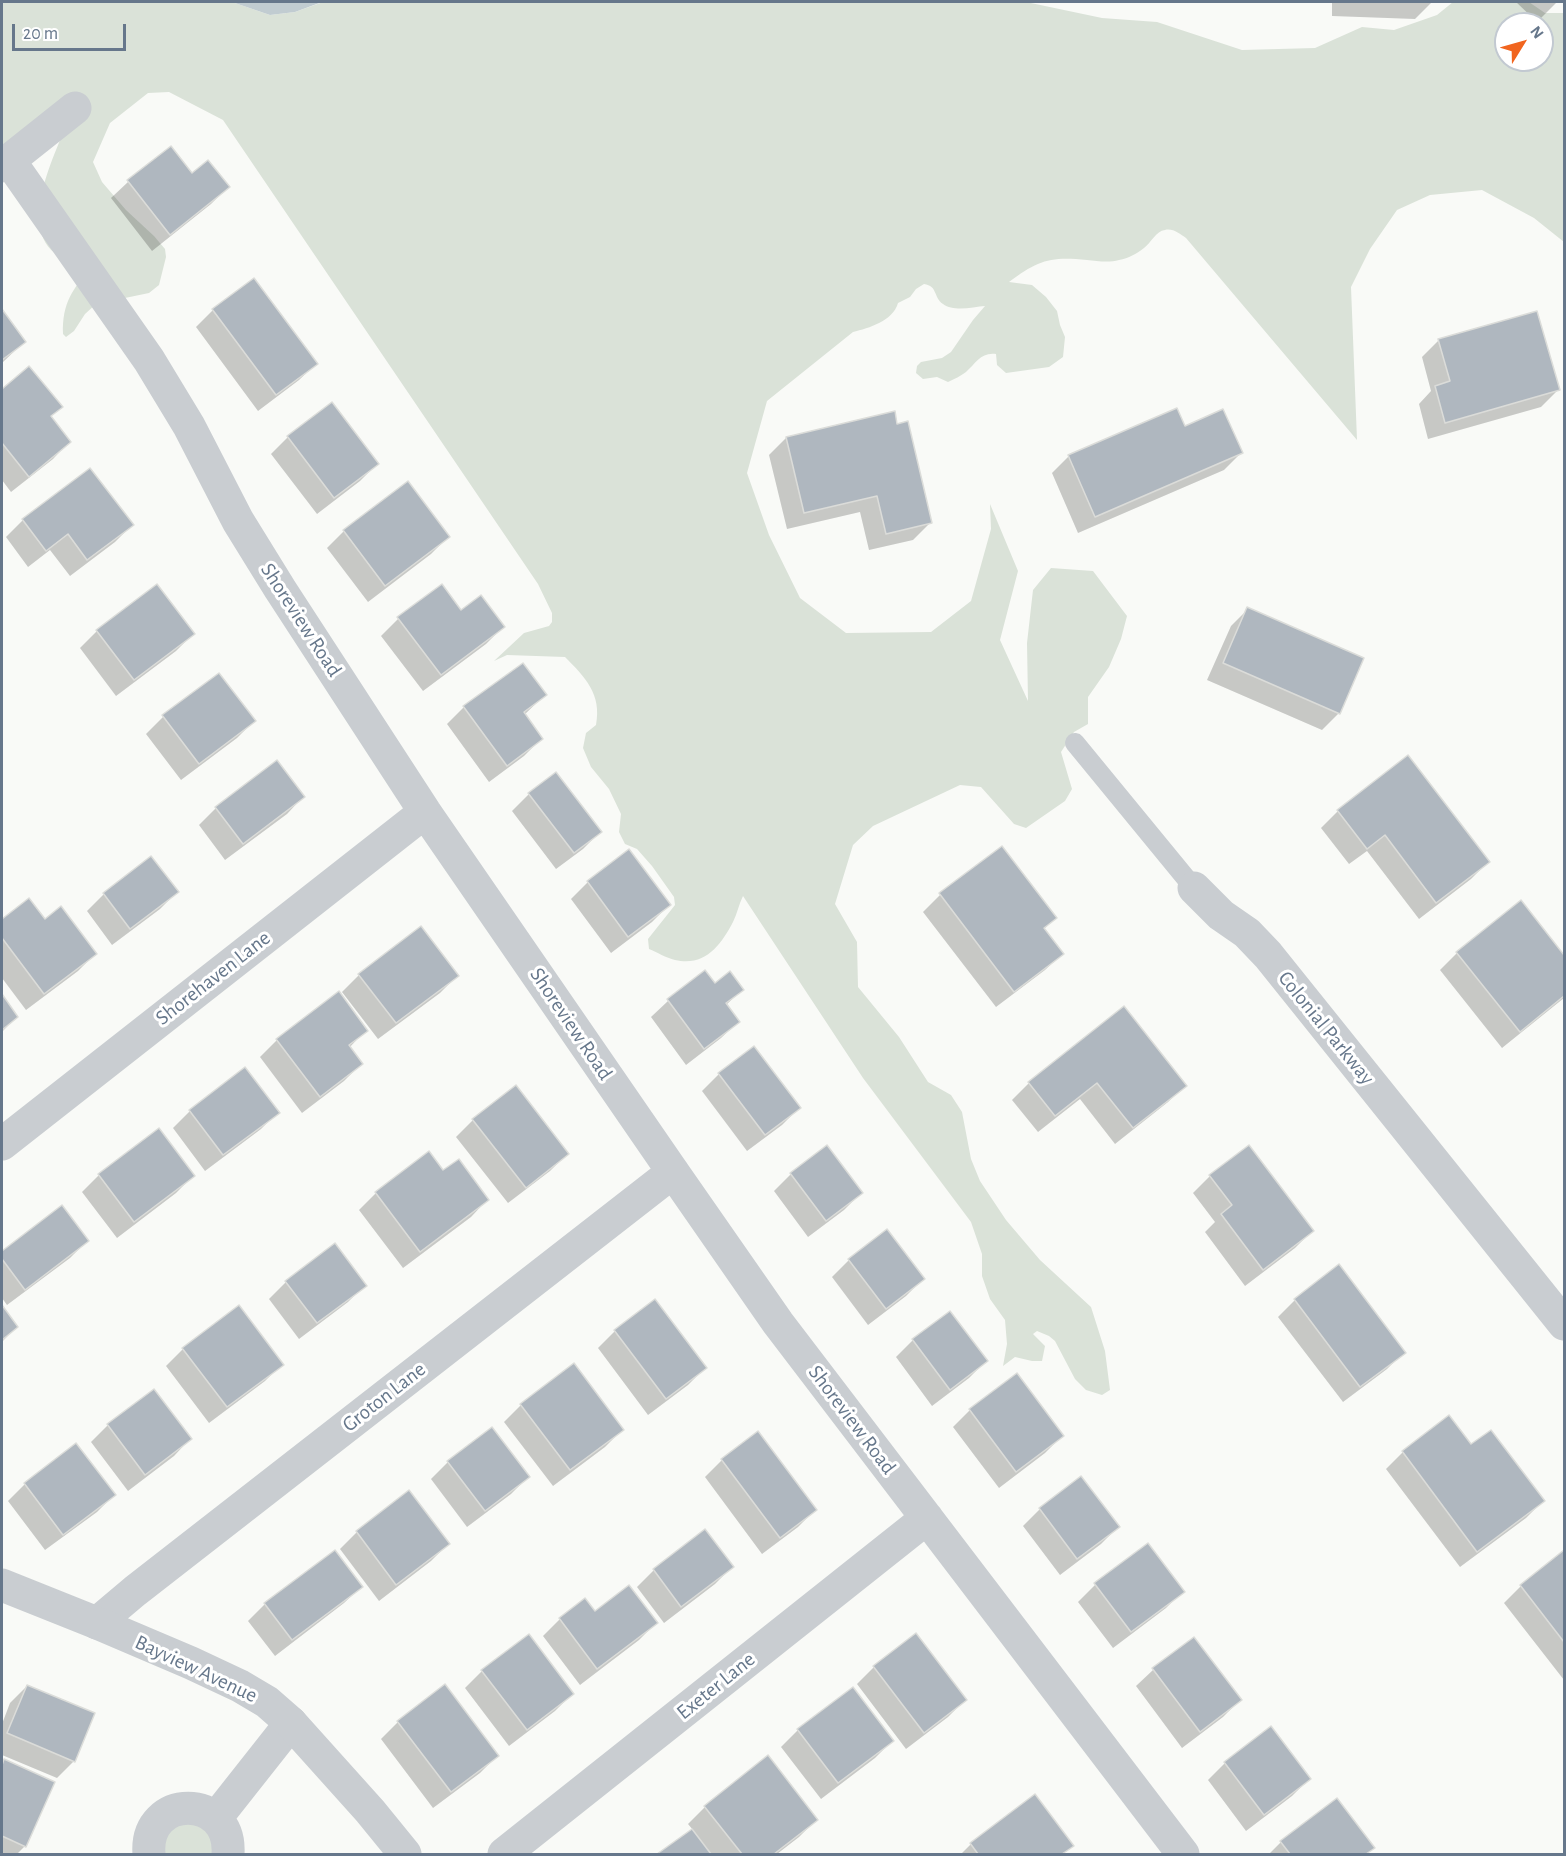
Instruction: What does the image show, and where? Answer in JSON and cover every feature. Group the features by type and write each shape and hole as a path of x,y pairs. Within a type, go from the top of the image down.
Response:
{"street":[{"path":"5,163 75,108"},
{"name":"Shoreview Road","path":"5,163 159,376 189,426 238,521 280,589 426,812 778,1323 1183,1854"},
{"name":"Shorehaven Lane","path":"2,1144 426,812"},
{"name":"Colonial Parkway","path":"1194,888 1221,915 1247,933 1268,955 1564,1324"},
{"name":"Groton Lane","path":"97,1623 154,1576 673,1172"},
{"name":"Exeter Lane","path":"504,1854 927,1518"},
{"name":"Bayview Avenue","path":"2,1585 191,1663 240,1686 267,1702 291,1723 370,1811 405,1854"},
{"path":"216,1818 291,1723"},
{"path":"149,1854 148,1845 151,1832 159,1820 168,1812 180,1808 205,1811 216,1818 228,1840 228,1854"}],"lane":[{"name":"Colonial Parkway","path":"1075,743 1194,888"}],"shaded area":[{"path":"2,2 232,2 270,15 295,12 323,2 1026,2 1102,18 1157,22 1242,50 1315,48 1362,27 1394,30 1437,15 1453,2 1529,2 1544,12 1494,12 1494,72 1554,72 1554,13 1564,13 1564,242 1534,218 1482,190 1430,195 1397,210 1370,249 1351,287 1357,440 1186,238 1171,230 1162,231 1144,248 1126,258 1107,262 1054,259 1037,264 1009,282 1032,285 1057,311 1065,337 1063,357 1049,367 1006,373 997,365 996,354 991,354 983,356 964,373 948,382 937,377 923,379 916,373 917,366 921,362 942,358 951,352 985,306 953,308 947,306 940,301 934,289 924,284 910,297 898,303 886,319 853,332 767,401 747,473 769,535 800,598 846,633 931,632 971,601 991,529 990,504 1018,571 1000,640 1028,701 1027,643 1033,590 1051,568 1093,571 1127,616 1121,639 1109,667 1088,697 1088,724 1074,732 1061,752 1072,789 1065,801 1026,828 1014,824 981,787 960,785 873,826 853,845 835,904 857,942 858,987 899,1037 928,1082 951,1095 962,1112 971,1159 980,1181 1006,1220 1040,1260 1091,1307 1105,1351 1110,1390 1102,1395 1086,1390 1075,1379 1055,1341 1037,1331 1033,1334 1045,1346 1042,1361 1015,1357 1003,1366 1007,1344 1005,1320 990,1299 982,1276 982,1254 971,1222 863,1078 743,896 733,922 723,939 703,957 686,961 675,960 649,949 648,939 675,905 674,897 637,849 625,844 619,832 621,814 609,789 591,767 583,748 586,733 596,725 596,704 590,687 565,657 507,655 494,661 524,633 549,626 552,622 552,613 538,584 223,120 169,92 148,93 110,123 93,162 102,182 126,210 154,236 165,249 166,257 159,285 149,293 96,304 85,314 74,331 66,337 63,334 64,313 74,290 91,266 67,260 51,249 42,235 39,218 41,199 60,140 2,166"},
{"path":"232,2 322,2 295,12 270,15"},
{"path":"193,1807 228,1854 149,1854"}],"building":[{"path":"171,146 192,173 208,160 230,187 170,235 127,180"},
{"path":"254,278 318,364 276,395 212,309"},
{"path":"2,309 26,342 2,360"},
{"path":"1537,311 1560,390 1445,423 1435,386 1450,381 1438,339"},
{"path":"29,366 63,407 51,416 71,442 29,477 2,443 2,389"},
{"path":"332,402 379,464 334,498 287,436"},
{"path":"1177,408 1185,426 1223,409 1243,453 1095,517 1068,455"},
{"path":"895,411 897,424 908,421 932,523 886,534 877,496 804,513 786,437"},
{"path":"90,468 134,525 87,560 68,534 46,551 22,519"},
{"path":"408,481 450,537 385,586 343,530"},
{"path":"157,584 195,634 134,680 96,630"},
{"path":"442,584 461,610 481,595 505,627 441,675 397,617"},
{"path":"1247,607 1364,658 1340,714 1223,663"},
{"path":"523,663 547,695 524,712 543,739 507,766 463,706"},
{"path":"219,673 256,721 199,764 162,715"},
{"path":"1408,755 1490,862 1436,903 1385,835 1367,849 1337,810"},
{"path":"277,760 305,797 243,844 215,807"},
{"path":"556,772 602,832 574,853 528,793"},
{"path":"1002,846 1057,918 1044,928 1064,954 1014,992 939,893"},
{"path":"629,849 671,905 628,937 587,881"},
{"path":"151,856 179,892 130,929 103,893"},
{"path":"29,898 45,919 61,906 97,954 44,994 2,938 2,919"},
{"path":"1521,900 1564,955 1564,996 1520,1032 1456,952"},
{"path":"421,926 459,976 396,1023 358,974"},
{"path":"705,970 715,983 730,971 744,990 726,1003 740,1022 704,1049 667,999"},
{"path":"339,991 368,1031 349,1045 363,1064 320,1097 276,1039"},
{"path":"2,994 18,1017 2,1030"},
{"path":"1124,1006 1187,1086 1133,1128 1097,1083 1055,1116 1028,1082"},
{"path":"754,1046 801,1108 765,1135 718,1073"},
{"path":"245,1067 280,1113 223,1155 189,1110"},
{"path":"516,1085 569,1154 526,1188 472,1119"},
{"path":"159,1128 195,1176 134,1222 98,1174"},
{"path":"827,1145 863,1193 826,1221 790,1173"},
{"path":"1249,1145 1314,1231 1263,1270 1221,1214 1232,1205 1209,1175"},
{"path":"429,1151 443,1170 459,1159 489,1200 420,1252 375,1192"},
{"path":"62,1205 89,1241 25,1290 2,1259 2,1251"},
{"path":"887,1229 925,1279 886,1309 848,1259"},
{"path":"335,1243 367,1286 317,1323 285,1281"},
{"path":"1339,1264 1406,1353 1360,1387 1294,1299"},
{"path":"655,1299 707,1368 666,1399 614,1330"},
{"path":"2,1305 18,1327 2,1340"},
{"path":"239,1305 284,1365 227,1407 182,1348"},
{"path":"950,1311 988,1361 950,1390 912,1339"},
{"path":"574,1363 624,1430 570,1470 520,1404"},
{"path":"1017,1373 1064,1436 1016,1472 969,1409"},
{"path":"154,1389 192,1439 145,1475 107,1424"},
{"path":"1449,1415 1471,1444 1491,1430 1545,1501 1477,1552 1402,1451"},
{"path":"492,1427 530,1477 485,1511 447,1461"},
{"path":"758,1431 817,1510 780,1538 721,1459"},
{"path":"76,1443 116,1495 63,1535 24,1483"},
{"path":"1081,1476 1120,1527 1077,1559 1039,1508"},
{"path":"409,1490 450,1544 396,1585 356,1531"},
{"path":"705,1529 734,1567 681,1607 653,1569"},
{"path":"1148,1543 1185,1592 1131,1632 1094,1583"},
{"path":"335,1550 363,1587 292,1640 264,1603"},
{"path":"1564,1550 1564,1642 1520,1585"},
{"path":"629,1585 658,1623 597,1669 559,1618 585,1598 595,1611"},
{"path":"916,1633 967,1700 924,1733 873,1666"},
{"path":"529,1634 574,1694 527,1730 481,1670"},
{"path":"1194,1637 1242,1700 1200,1732 1152,1668"},
{"path":"445,1684 499,1756 451,1792 397,1721"},
{"path":"27,1685 95,1713 75,1762 7,1733"},
{"path":"853,1687 894,1741 838,1783 797,1729"},
{"path":"1271,1726 1311,1779 1264,1815 1224,1762"},
{"path":"768,1755 818,1820 774,1854 742,1854 704,1806"},
{"path":"4,1759 55,1782 26,1847 2,1836 2,1765"},
{"path":"1035,1794 1074,1846 1062,1854 978,1854 970,1843"},
{"path":"1337,1798 1375,1848 1366,1854 1290,1854 1280,1841"},
{"path":"692,1829 711,1854 657,1854"}]}
